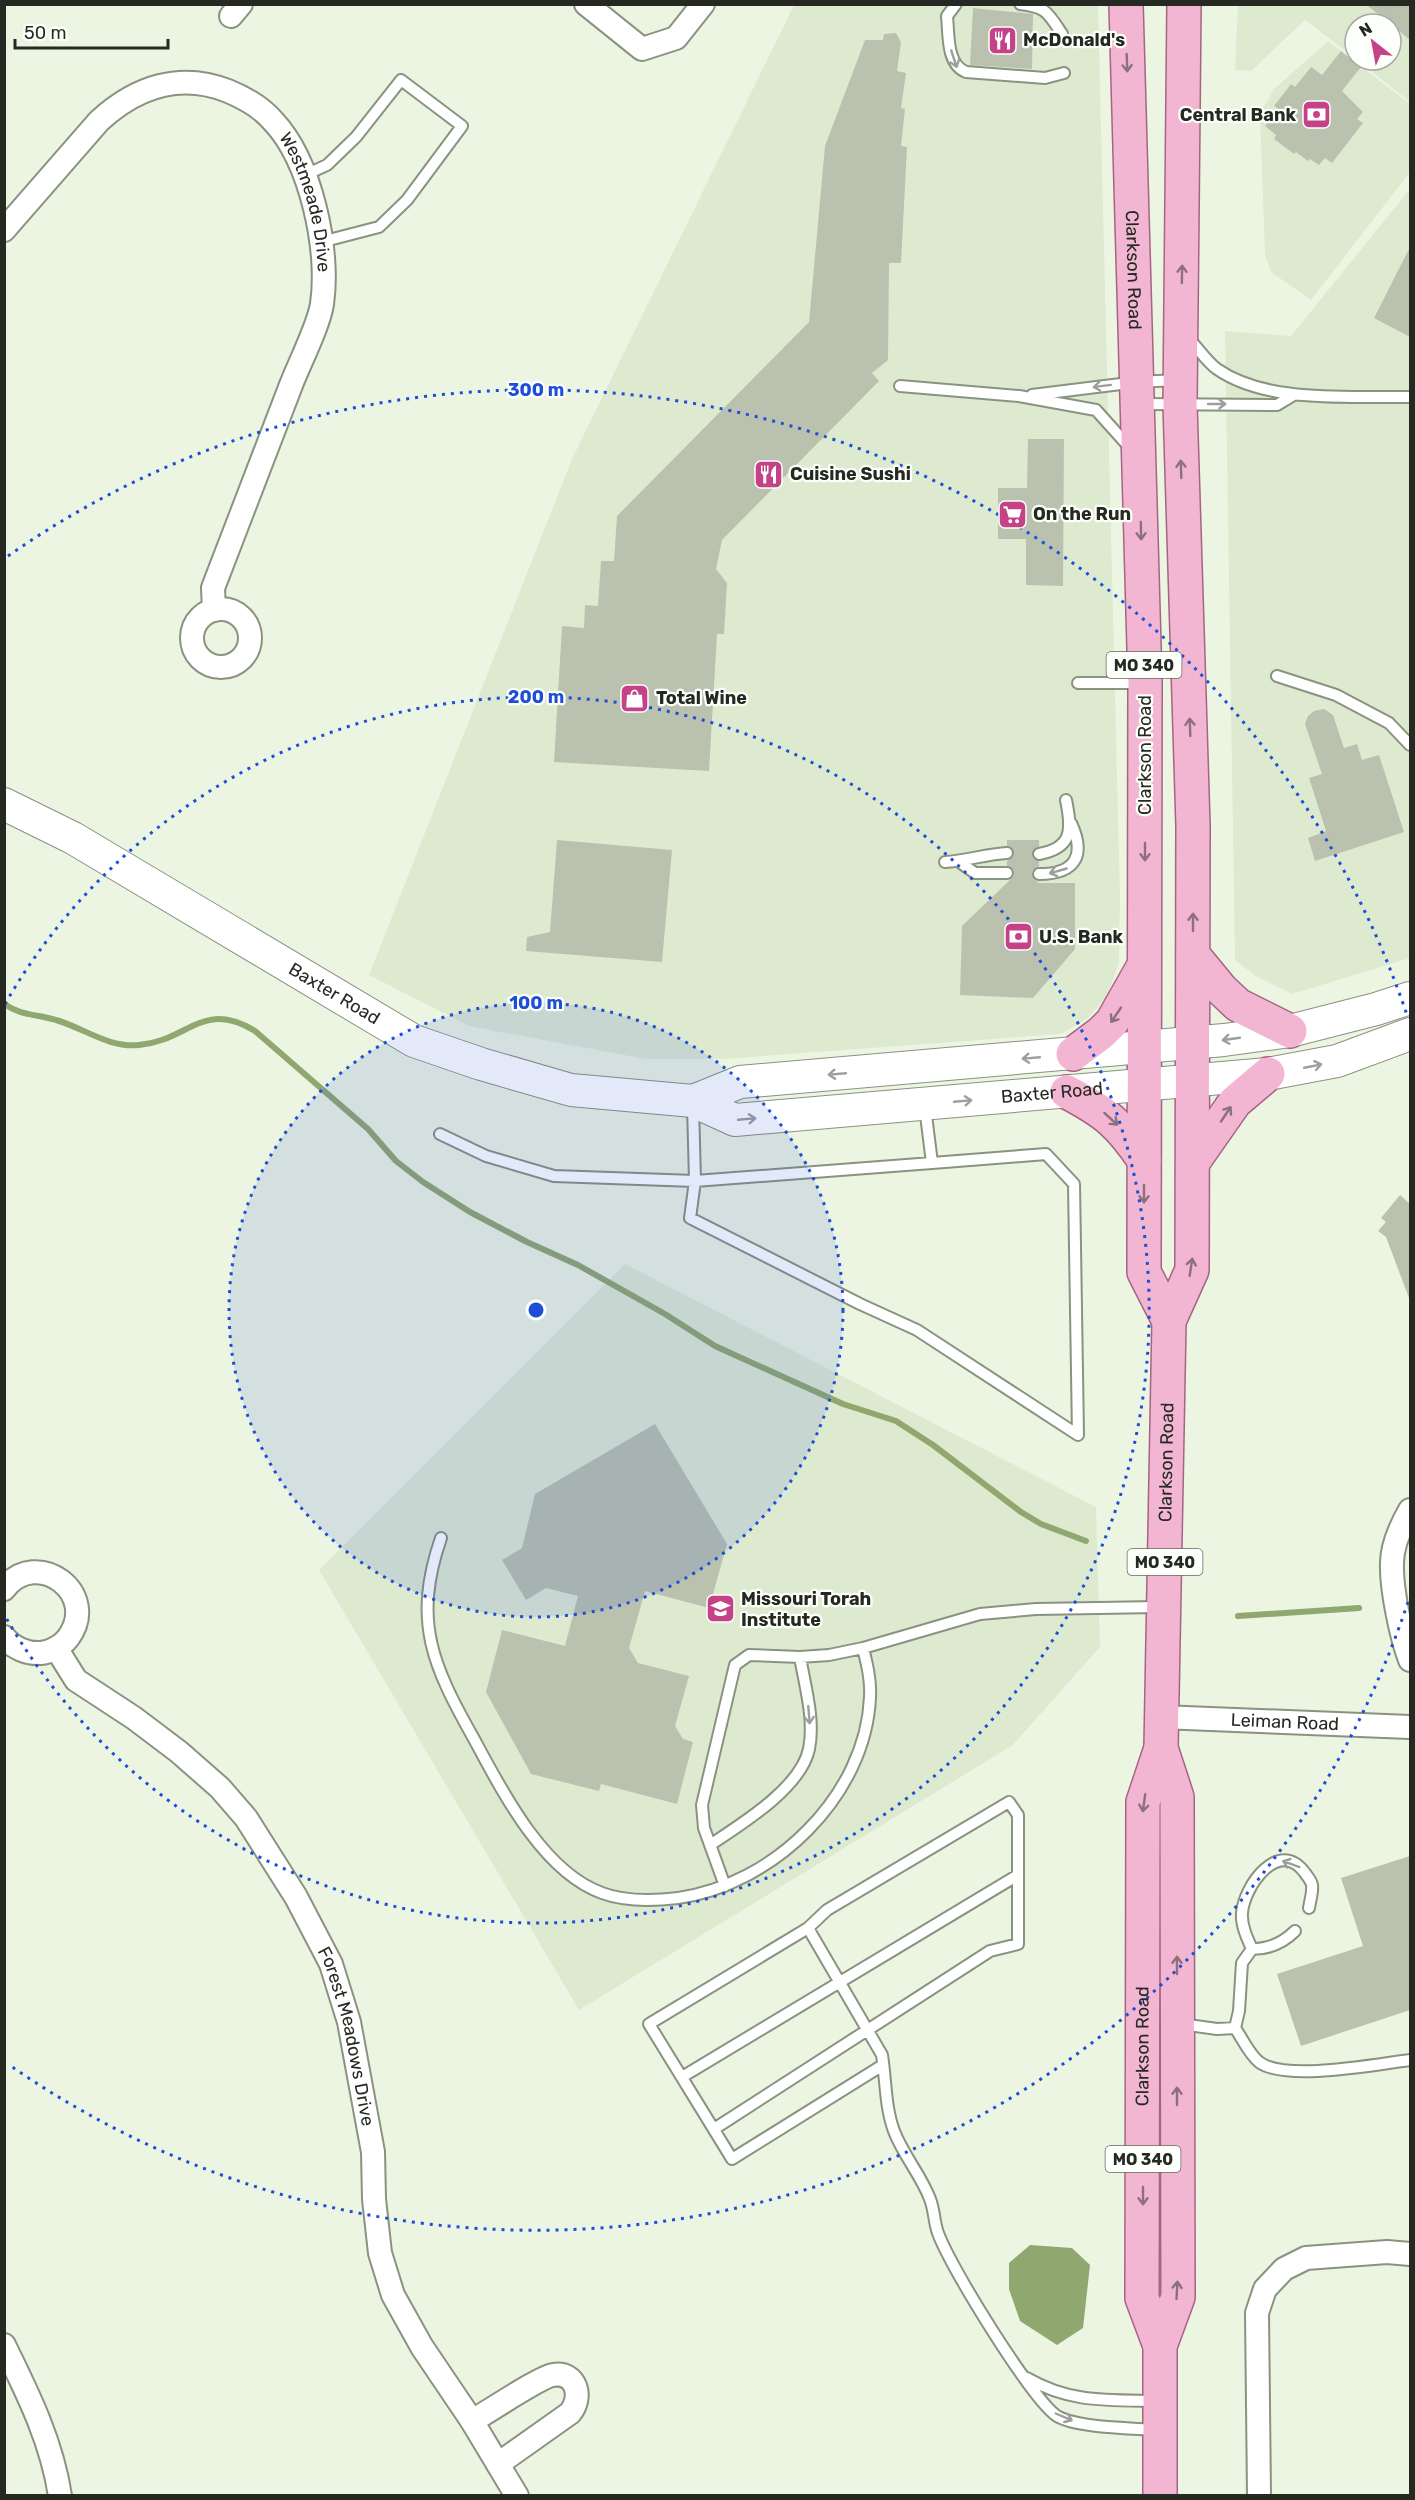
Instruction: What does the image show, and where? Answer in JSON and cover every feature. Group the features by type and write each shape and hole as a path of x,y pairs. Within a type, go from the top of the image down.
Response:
{"main road":[{"name":"Clarkson Road","path":"1126,4 1144,683 1144,1272 1169,1321"},
{"name":"Clarkson Road","path":"1160,2346 1142,2298 1143,1802 1161,1732 1169,1321 1192,1270 1194,1043 1192,760 1180,392 1184,4"},
{"name":"Baxter Road","path":"4,804 73,838 414,1041 481,1064 571,1090 693,1101 735,1120 1268,1074 1336,1061 1410,1034"},
{"path":"1193,955 1221,989 1238,1005 1290,1031"},
{"path":"1073,1054 1112,1022 1144,964"},
{"name":"Baxter Road","path":"693,1101 740,1082 1194,1043 1290,1031 1376,1010 1410,998"},
{"path":"1193,1162 1235,1102 1268,1074"},
{"path":"1067,1092 1098,1108 1112,1120 1126,1134 1144,1160"},
{"name":"Clarkson Road","path":"1160,2496 1160,2346 1178,2297 1178,1797 1161,1732"},
{"path":"1143,1970 1158,1998 1177,2024"}],"street":[{"path":"586,4 642,49 676,38 702,4"},
{"name":"Westmeade Drive","path":"4,230 99,121 133,94 153,87 196,83 219,88 255,105 273,120 287,139 305,175 321,242 322,306 213,588 214,610"},
{"path":"1410,1510 1392,1562 1401,1627 1410,1660"},
{"path":"4,1588 20,1575 45,1572 66,1584 77,1606 77,1619 73,1631 66,1641 56,1648 44,1653 30,1653 18,1649 4,1637"},
{"name":"Forest Meadows Drive","path":"56,1648 76,1680 143,1724 220,1788 246,1818 296,1897 331,1964 349,2022 373,2152 374,2199 380,2253 393,2295 422,2347 472,2421 517,2496"},
{"name":"Leiman Road","path":"1161,1732 1410,1726"},
{"path":"1259,2496 1257,2313 1265,2289 1284,2269 1306,2258 1387,2252 1410,2254"},
{"path":"4,2345 11,2373 38,2416 55,2467 60,2496"},
{"path":"472,2421 547,2377 562,2375 574,2383 578,2400 570,2413 498,2464"}],"lane":[{"path":"956,4 947,16 953,61 957,69 966,72 1045,78 1064,73"},
{"path":"1020,4 1037,6 1048,12 1062,34"},
{"path":"305,175 327,165 356,137 401,80 462,126 407,200 379,227 321,242"},
{"path":"1182,331 1216,368 1255,386 1292,396 1410,397"},
{"path":"900,386 1019,396 1096,410 1139,458"},
{"path":"1138,393 1180,392"},
{"path":"1019,396 1180,392 1277,405 1292,396"},
{"path":"1277,676 1336,695 1364,709 1389,723 1410,746"},
{"path":"1078,683 1144,683"},
{"path":"1039,873 1050,874 1070,868 1077,858 1078,839 1071,823 1066,800"},
{"path":"1039,854 1051,852 1065,842 1071,823"},
{"path":"945,862 987,854 1007,853"},
{"path":"958,861 975,873 1007,873"},
{"path":"440,1134 486,1156 554,1176 695,1181 1046,1154 1074,1184 1078,1434 917,1330 850,1299 690,1218 695,1181 693,1101"},
{"path":"925,1104 932,1163"},
{"path":"441,1538 434,1558 428,1590 427,1620 431,1647 445,1687 523,1825 553,1859 579,1880 601,1893 627,1899 664,1900 692,1896 725,1886 764,1866 790,1848 814,1824 838,1792 853,1764 863,1737 868,1715 869,1674 863,1648"},
{"path":"725,1886 704,1828 702,1805 735,1665 749,1655 800,1657 829,1655 863,1648 980,1614 1036,1610 1164,1607"},
{"path":"710,1845 755,1815 783,1789 802,1767 809,1751 810,1732 800,1657"},
{"path":"714,2129 990,1951 1018,1944 1018,1815 1009,1802 827,1910 808,1928 649,2024 732,2159 884,2065"},
{"path":"1252,1949 1245,1934 1242,1914 1250,1888 1266,1865 1280,1860 1293,1862 1302,1869 1312,1885 1309,1908"},
{"path":"682,2077 1018,1875"},
{"path":"808,1928 882,2055 887,2104 894,2131 930,2199 936,2230 949,2258 1041,2400 1058,2416 1080,2423 1160,2415"},
{"path":"1252,1949 1261,1949 1285,1941 1295,1932"},
{"path":"1252,1949 1242,1962 1239,2011 1235,2028 1257,2061 1267,2067 1284,2071 1335,2069 1410,2060"},
{"path":"1177,2024 1217,2030 1235,2028"},
{"path":"1024,2376 1046,2389 1160,2415"}],"shaded area":[{"path":"794,5 1098,5 1120,897 1119,962 1107,996 1088,1018 1061,1034 723,1059 646,1059 469,1026 369,975 572,459"},
{"path":"1238,5 1410,5 1410,102 1372,72 1403,72 1403,12 1343,12 1343,49 1305,20 1251,71 1235,70"},
{"path":"1328,41 1343,53 1343,72 1368,72 1410,104 1410,172 1311,300 1271,272 1265,255 1260,113 1274,89"},
{"path":"1410,189 1410,958 1292,994 1257,977 1235,960 1225,331 1291,336"},
{"name":"Missouri Torah Institute","path":"625,1264 1096,1507 1100,1647 1013,1745 579,2010 319,1570"},
{"path":"1030,2245 1072,2248 1090,2265 1083,2328 1057,2345 1020,2321 1009,2289 1009,2263"}],"building":[{"path":"1365,4 1410,4 1410,40 1403,34 1403,12 1375,12"},
{"name":"McDonald's","path":"973,8 1033,14 1032,69 970,65"},
{"path":"896,33 901,42 897,71 906,73 901,108 905,109 901,146 907,147 901,263 889,263 888,360 872,373 879,381 722,540 716,569 727,583 724,634 717,634 709,771 554,762 562,626 584,628 585,605 598,606 601,561 614,561 617,516 809,322 825,146 865,40 883,40 884,34"},
{"name":"Central Bank","path":"1341,51 1343,53 1343,72 1357,72 1342,91 1363,112 1357,119 1363,123 1332,163 1325,158 1319,165 1310,159 1308,161 1296,152 1294,154 1274,139 1276,135 1265,126 1278,109 1274,106 1291,84 1295,87 1311,67 1322,75"},
{"path":"1410,247 1410,337 1374,318"},
{"path":"1028,439 1064,439 1063,586 1026,585 1026,539 998,539 998,488 1027,488"},
{"path":"1324,709 1333,715 1344,748 1357,744 1362,760 1379,755 1404,832 1315,861 1308,838 1326,831 1309,778 1322,774 1305,724 1308,716 1314,711"},
{"path":"557,840 672,850 662,962 526,951 527,937 550,932"},
{"name":"U.S. Bank","path":"1007,840 1039,840 1039,846 1032,853 1033,859 1039,861 1039,866 1032,871 1035,880 1039,883 1075,883 1075,949 1033,998 960,995 962,926 1014,876 1014,870 1007,866 1007,861 1013,857 1014,852 1007,846"},
{"path":"1400,1195 1410,1204 1409,1298 1386,1237 1378,1231 1386,1222 1381,1218"},
{"path":"655,1424 727,1544 709,1608 645,1591 629,1648 638,1663 689,1676 675,1726 683,1739 693,1742 677,1804 601,1784 599,1791 531,1774 486,1692 502,1630 565,1646 578,1596 546,1588 526,1600 502,1560 522,1548 535,1494"},
{"path":"1410,1856 1410,2010 1301,2046 1277,1974 1363,1946 1341,1878"}],"waterway":[{"path":"4,1004 23,1013 66,1023 106,1041 128,1045 156,1042 208,1020 222,1019 237,1022 255,1031 368,1129 396,1161 423,1182 470,1212 527,1242 578,1265 665,1314 715,1346 843,1404 896,1421 933,1445 1021,1512 1041,1524 1086,1541"},
{"path":"1238,1616 1359,1608"}],"place":[{"name":"McDonald's","path":"1002,40"},
{"name":"Central Bank","path":"1317,115"},
{"name":"Cuisine Sushi","path":"769,474"},
{"name":"On the Run","path":"1012,514"},
{"name":"Total Wine","path":"635,698"},
{"name":"U.S. Bank","path":"1018,937"},
{"name":"Missouri Torah Institute","path":"720,1609"}]}
